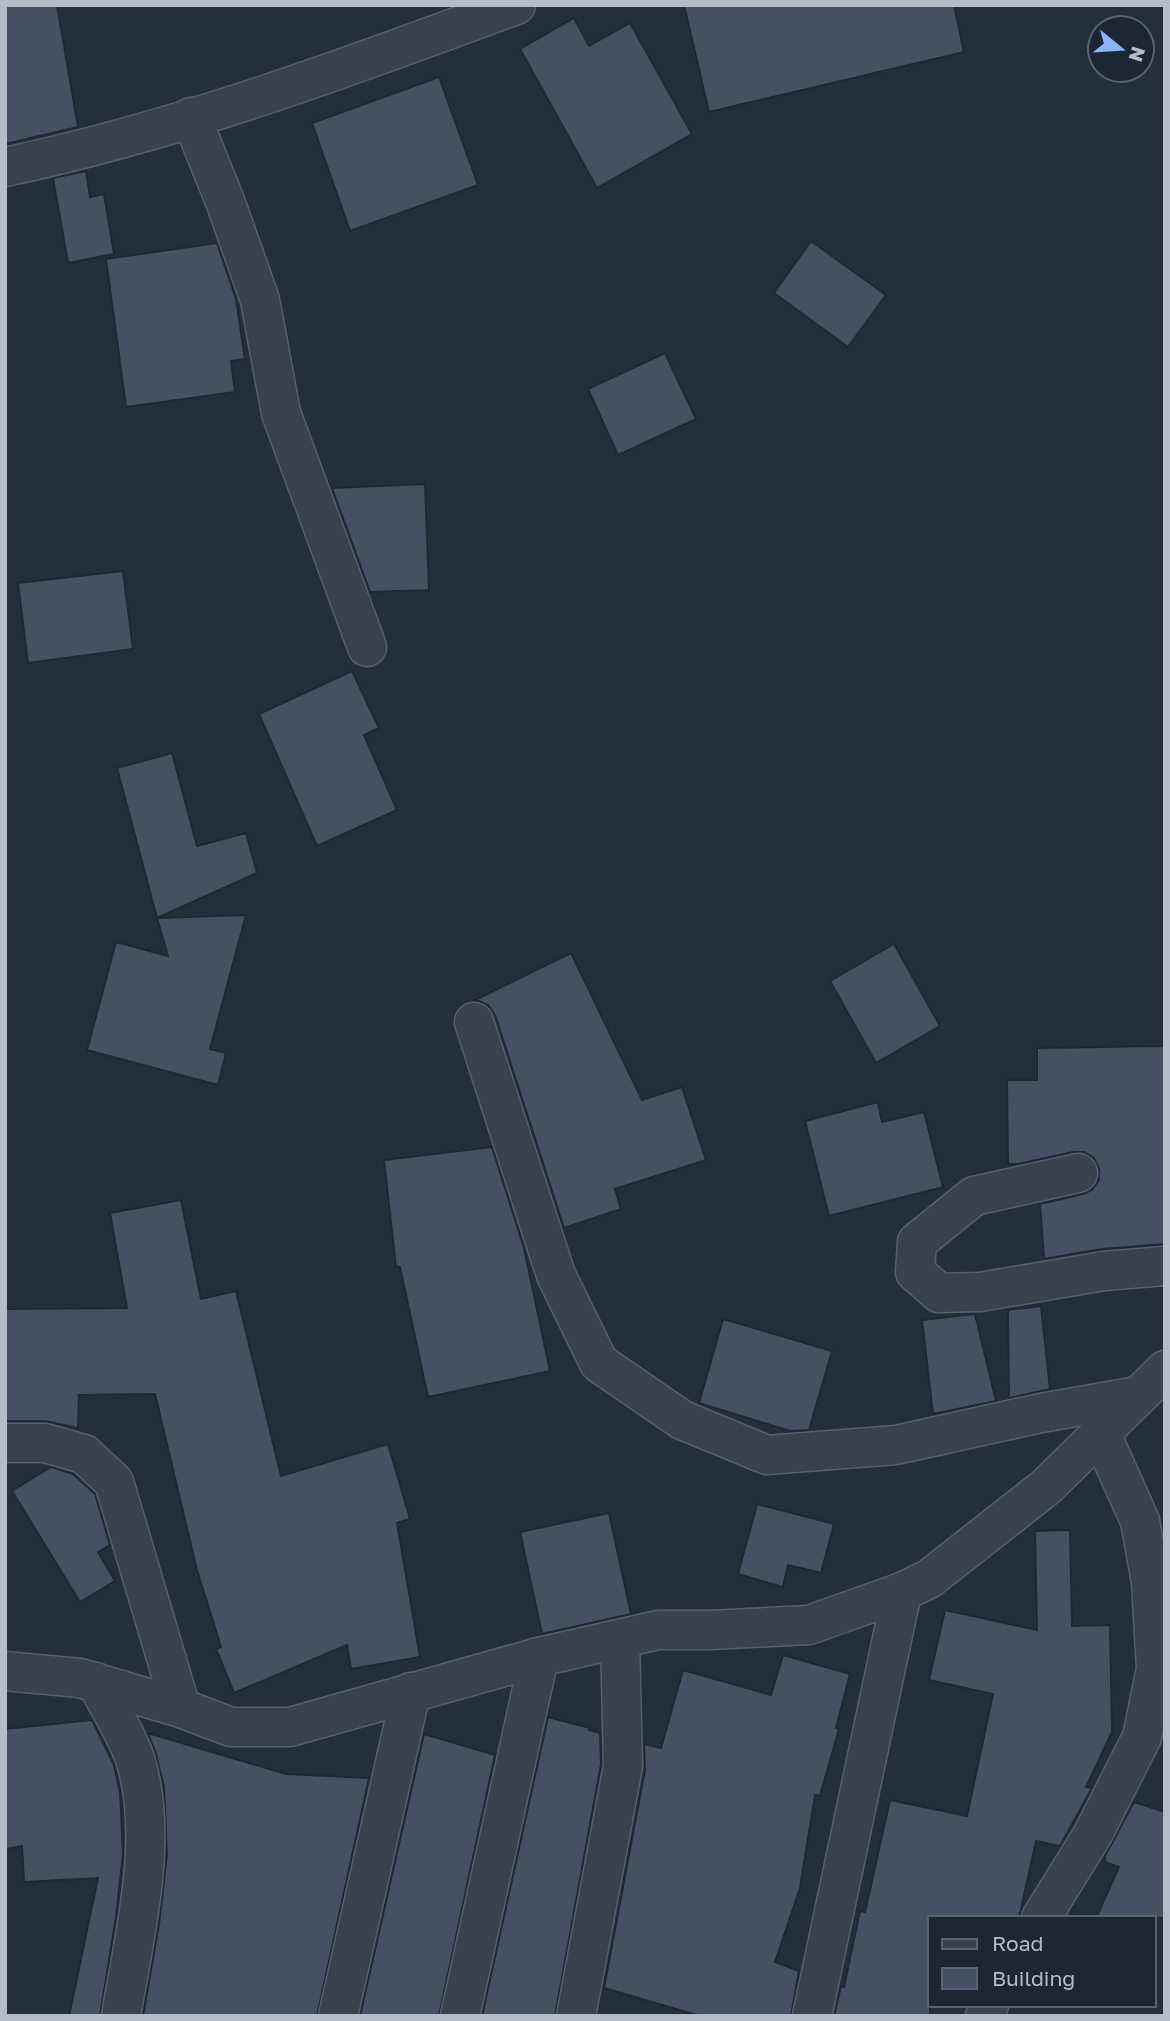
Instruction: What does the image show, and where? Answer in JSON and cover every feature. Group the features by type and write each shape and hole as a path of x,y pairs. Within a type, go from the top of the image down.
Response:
{"street":[{"path":"5,167 78,152 324,77 516,5"},
{"path":"191,117 225,201 260,300 281,413 367,647"},
{"path":"474,1022 556,1275 599,1363 682,1420 767,1455 896,1445 1041,1413 1138,1396"},
{"path":"1078,1173 974,1196 917,1242 915,1272 939,1293 980,1292 1104,1270 1165,1266"},
{"path":"5,1671 80,1678 181,1708 231,1727 290,1727 539,1657 659,1630 809,1625 902,1592 929,1579 1046,1487 1165,1370"},
{"path":"1042,1916 1093,1834 1142,1737 1156,1669 1151,1582 1140,1521 1101,1434"},
{"path":"5,1443 45,1443 84,1454 114,1482 181,1708"},
{"path":"812,2016 902,1592"},
{"path":"576,2016 623,1766 620,1640"},
{"path":"460,2016 539,1657"},
{"path":"96,1682 135,1759 145,1807 143,1887 121,2016"},
{"path":"338,2016 411,1692"}],"building":[{"path":"5,5 57,5 78,127 5,144"},
{"path":"684,5 954,5 964,52 709,112"},
{"path":"574,18 589,46 630,23 692,134 597,188 520,49"},
{"path":"439,77 478,185 350,231 312,123"},
{"path":"86,171 90,197 104,194 114,254 68,263 53,178"},
{"path":"811,241 886,295 848,347 774,293"},
{"path":"217,243 236,299 245,359 231,361 235,392 126,407 106,259"},
{"path":"665,353 696,419 618,455 588,389"},
{"path":"425,484 429,590 370,592 332,488"},
{"path":"123,571 133,649 28,663 18,583"},
{"path":"352,671 379,728 364,735 397,810 317,846 259,714"},
{"path":"172,753 197,846 246,833 257,873 157,918 117,768"},
{"path":"246,915 210,1049 226,1053 218,1085 87,1050 116,942 168,956 157,918"},
{"path":"894,944 940,1026 876,1063 830,981"},
{"path":"571,953 642,1100 682,1087 706,1160 615,1189 621,1209 564,1228 495,1015 488,1005 473,1001"},
{"path":"1165,1046 1165,1244 1102,1249 1044,1259 1040,1204 1092,1190 1099,1180 1099,1169 1094,1158 1084,1152 1008,1164 1007,1080 1037,1080 1037,1048"},
{"path":"878,1102 882,1122 924,1112 943,1187 829,1216 805,1121"},
{"path":"492,1147 524,1248 550,1371 428,1397 400,1267 396,1267 384,1160"},
{"path":"181,1200 201,1299 236,1291 281,1476 388,1444 410,1519 397,1523 420,1657 351,1669 347,1645 234,1693 216,1649 221,1647 197,1570 155,1394 79,1395 78,1428 45,1421 5,1421 5,1309 127,1308 110,1213"},
{"path":"1041,1306 1050,1389 1009,1398 1008,1310"},
{"path":"975,1314 996,1401 933,1414 922,1320"},
{"path":"723,1319 832,1351 809,1430 790,1431 699,1403"},
{"path":"51,1467 73,1474 95,1494 110,1545 98,1552 115,1581 80,1602 12,1491"},
{"path":"757,1504 834,1524 821,1573 788,1565 783,1587 738,1574"},
{"path":"609,1513 631,1614 542,1634 520,1532"},
{"path":"1070,1530 1072,1626 1110,1625 1112,1732 1086,1787 1092,1788 1060,1846 1036,1841 1019,1916 928,1916 930,2016 834,2016 841,1986 844,1987 860,1911 865,1912 890,1800 967,1816 993,1694 929,1680 945,1610 1037,1630 1035,1531"},
{"path":"783,1655 850,1674 836,1728 839,1729 820,1796 815,1795 800,1888 775,1962 799,1971 791,2016 700,2016 604,1988 645,1770 644,1744 661,1748 683,1670 771,1695"},
{"path":"548,1717 600,1733 601,1764 555,2016 482,2016"},
{"path":"92,1720 114,1765 120,1793 123,1853 100,2016 69,2016 98,1878 24,1882 22,1846 5,1849 5,1729"},
{"path":"148,1733 286,1774 369,1778 317,2016 143,2016 159,1924 167,1854 164,1787"},
{"path":"424,1734 495,1755 439,2016 360,2016"},
{"path":"1134,1802 1165,1812 1165,1918 1097,1916 1119,1867 1105,1862 1105,1856"}]}
